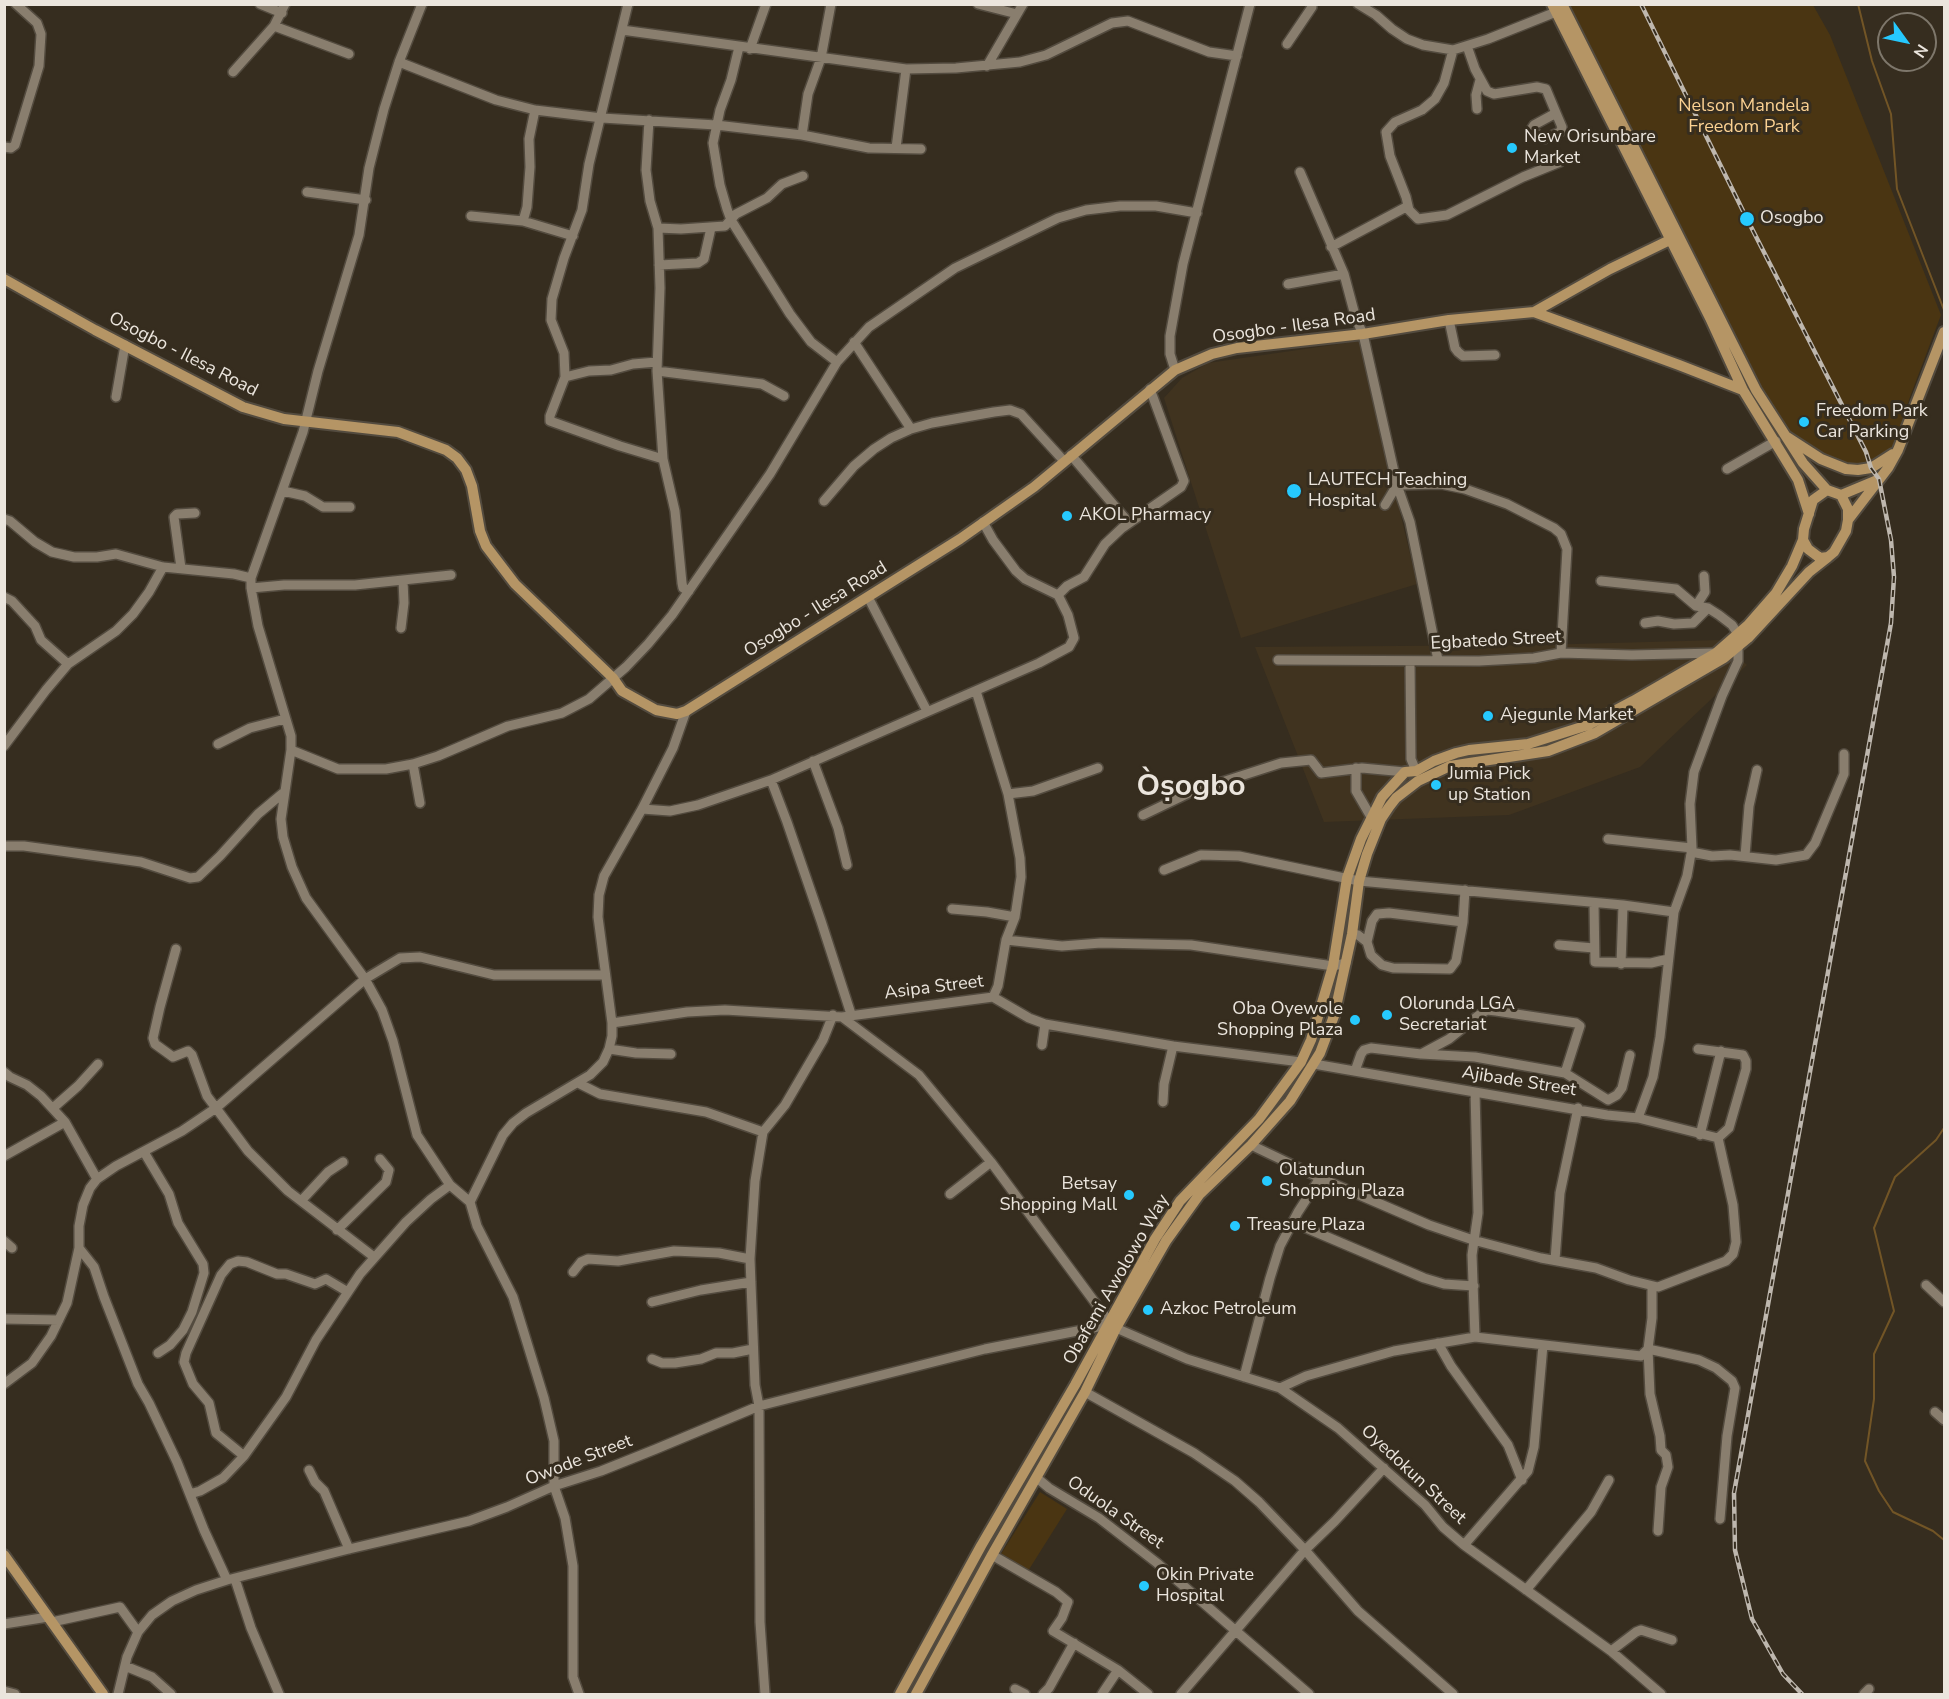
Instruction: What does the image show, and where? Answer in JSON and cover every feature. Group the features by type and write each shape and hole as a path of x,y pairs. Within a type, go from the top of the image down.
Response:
{"main road":[{"path":"1557,7 1756,390 1798,480 1809,514"},
{"path":"1534,312 1610,269 1675,238"},
{"path":"1675,238 1743,390 1779,438 1827,490 1841,495 1878,480"},
{"name":"Osogbo - Ilesa Road","path":"4,279 243,407 284,419 398,432 434,444 458,458 472,486 480,531 492,556 531,600 613,678 622,691 656,710 677,714 686,711 960,539 1012,504 1175,370 1212,354 1237,348 1362,334 1449,320 1534,312 1680,364 1743,390"},
{"path":"1827,490 1814,500 1804,529 1803,540 1808,549 1820,558 1828,557 1840,543 1848,520 1888,468 1898,450 1944,332"},
{"path":"1779,438 1846,469 1858,470 1875,466 1898,450"},
{"path":"1841,495 1848,509 1848,520"},
{"name":"Obafemi Awolowo Way","path":"916,1695 992,1555 1085,1392 1110,1326 1155,1239 1180,1201 1259,1119 1301,1062 1311,1040 1333,966 1347,878 1371,817 1382,797 1410,772 1456,753 1528,744 1588,725 1716,653 1738,634 1776,593 1792,566 1803,540"},
{"name":"Obafemi Awolowo Way","path":"900,1695 975,1556 1110,1326 1191,1205 1251,1145 1290,1101 1314,1064 1334,1016 1352,934 1359,881 1371,840 1381,819 1396,798 1418,781 1450,766 1548,751 1595,734 1724,658 1761,624 1809,572 1828,557"},
{"path":"4,1555 103,1695"}],"street":[{"path":"4,147 11,148 15,145 39,66 42,34 38,23 16,4"},
{"path":"233,72 274,26 284,9 260,4"},
{"path":"628,4 590,165 582,210 552,299 551,320 564,353 565,377 550,421 663,459"},
{"path":"750,49 766,4"},
{"path":"802,135 808,94 821,58 831,4"},
{"path":"978,4 1017,14"},
{"path":"987,66 1023,4"},
{"path":"1175,370 1170,354 1170,336 1183,264 1250,4"},
{"path":"1287,44 1314,6 1300,4"},
{"path":"1358,4 1407,39 1424,45 1453,50 1557,7"},
{"path":"418,6 384,109 369,168 359,235 305,422 251,583 258,626 291,736 281,819 283,837 292,867 306,898 365,979 382,1010 393,1041 417,1135 450,1185 470,1202 477,1226 513,1297 544,1398 554,1441 554,1486 565,1518 573,1566 573,1677 579,1695"},
{"path":"622,30 906,69 987,66 1020,62 1046,55 1112,23 1132,22 1209,52 1238,56"},
{"path":"274,26 349,54"},
{"path":"1467,46 1480,80 1487,91 1494,94 1542,87 1546,89 1556,113"},
{"path":"739,47 713,142 720,185 731,220 781,301 811,342 837,362"},
{"path":"1453,50 1444,83 1435,99 1422,110 1395,122 1386,132 1390,156 1406,197 1407,206 1418,219 1447,215 1523,177 1560,162"},
{"path":"399,62 496,100 535,110 602,118 717,125 802,135 868,148 921,149"},
{"path":"896,148 906,69"},
{"path":"1477,109 1476,96 1480,80"},
{"path":"523,221 527,207 530,167 529,139 535,110"},
{"path":"649,120 646,170 650,201 658,228 660,321 657,366 663,459 675,511 682,583 683,588 689,591"},
{"path":"1300,172 1344,274 1362,334 1397,485 1410,522 1438,660"},
{"path":"658,228 724,226 744,208 767,198 782,184 803,176"},
{"path":"307,192 366,200"},
{"path":"291,750 338,769 386,769 438,756 508,726 562,713 589,699 648,644 689,591 770,474 837,362 854,342 878,320 955,268 1058,218 1086,210 1120,206 1156,206 1197,213"},
{"path":"1331,247 1407,206"},
{"path":"471,216 523,221 573,236"},
{"path":"659,265 698,263 704,259 711,228"},
{"path":"1288,284 1344,274"},
{"path":"1449,320 1455,348 1463,356 1495,355"},
{"path":"854,342 911,429"},
{"path":"116,397 125,345"},
{"path":"565,377 633,364 657,366 762,384 784,396"},
{"path":"1058,594 1084,577 1105,544 1129,523 1176,491 1184,481 1150,389"},
{"path":"824,501 854,466 874,449 911,429 932,423 1010,411 1021,414 1028,420 1068,458 1129,523"},
{"path":"1727,469 1779,438"},
{"path":"1397,485 1441,484 1465,489 1507,504 1544,521 1562,534 1567,549 1561,653"},
{"path":"1385,505 1397,485"},
{"path":"283,491 305,496 323,507 350,507"},
{"path":"181,568 174,517 177,514 195,513"},
{"path":"4,519 10,521 51,552 74,557 116,554 163,567 234,574 251,583 355,585 451,575"},
{"path":"642,809 670,811 698,805 771,780 1039,663 1069,647 1074,638 1068,615 1058,594 1025,579 1016,572 983,522"},
{"path":"4,746 68,664 116,631 134,614 163,567"},
{"path":"1696,606 1705,592 1704,576"},
{"path":"401,627 404,603 403,580"},
{"path":"1601,581 1676,589 1696,606 1708,608 1732,625 1738,634"},
{"path":"4,597 12,601 35,626 41,640 68,664"},
{"path":"868,597 927,711"},
{"path":"1645,623 1658,621 1674,624 1693,623 1708,608"},
{"path":"1638,1118 1653,1077 1660,1037 1674,912 1687,876 1691,850 1690,804 1694,772 1722,696 1738,661 1738,646"},
{"name":"Egbatedo Street","path":"1278,660 1479,661 1534,658 1561,653 1632,655 1716,653"},
{"path":"1143,815 1191,792 1281,763 1311,760 1321,773 1356,768 1410,772 1412,759 1410,662"},
{"path":"976,690 1008,794 1020,858 1021,877 1015,917 1006,940 998,986 993,997"},
{"path":"470,1202 503,1135 513,1123 590,1075 603,1062 609,1049 612,1023 598,917 599,896 604,876 673,748 686,711"},
{"path":"218,744 250,728 285,718"},
{"path":"1608,838 1691,850 1712,856 1745,856 1776,860 1806,855 1815,843 1844,774 1844,754"},
{"path":"813,761 838,828 847,865"},
{"path":"412,764 420,803"},
{"path":"1008,794 1042,788 1098,768"},
{"path":"1356,768 1356,791 1371,817"},
{"path":"1745,856 1749,806 1757,770"},
{"path":"771,780 788,822 842,1015 919,1075 991,1162 1105,1316 1110,1326"},
{"path":"4,846 24,846 141,862 190,878 198,877 258,814 283,793"},
{"path":"1164,870 1201,855 1239,856 1359,881 1623,905 1674,912"},
{"path":"1463,922 1389,913 1377,914 1372,921 1367,942 1371,955 1382,964 1393,968 1450,969 1456,961 1463,922 1466,890"},
{"path":"1594,903 1595,962 1650,963 1668,959"},
{"path":"1621,964 1623,905"},
{"path":"952,909 1015,917"},
{"path":"1352,934 1358,935 1367,942"},
{"path":"1006,940 1062,946 1101,943 1191,945 1333,966 1346,963"},
{"path":"1559,945 1594,948"},
{"path":"176,949 160,1007 155,1044 173,1058 188,1051 192,1055 207,1096 248,1150 301,1201 374,1257"},
{"path":"4,1384 32,1363 51,1336 67,1304 79,1248 79,1226 83,1205 90,1188 97,1179 116,1166 182,1131 216,1108 365,979 400,958 420,957 494,975 606,975"},
{"name":"Asipa Street","path":"612,1023 687,1012 724,1010 842,1015 993,997 1029,1018 1045,1024 1173,1046 1301,1062"},
{"path":"1420,1054 1449,1039 1487,1010 1496,1011 1576,1023 1580,1026 1565,1073"},
{"path":"765,1695 760,1622 759,1406 755,1384 750,1258 755,1181 763,1132 785,1105 823,1040 842,1015"},
{"path":"1042,1045 1045,1024"},
{"path":"1163,1102 1164,1084 1173,1046"},
{"path":"1355,1071 1361,1054 1368,1048 1475,1057 1565,1073 1608,1100"},
{"path":"1251,1145 1320,1178 1429,1225 1473,1240 1596,1268 1652,1287 1666,1285 1726,1261 1733,1254 1736,1242 1733,1205 1718,1138 1729,1128 1746,1069 1746,1061 1743,1055 1698,1048"},
{"path":"609,1049 636,1053 671,1054"},
{"path":"1700,1135 1721,1051"},
{"path":"1608,1100 1617,1095 1622,1088 1630,1055"},
{"path":"52,1108 78,1086 98,1064"},
{"name":"Ajibade Street","path":"1314,1064 1578,1108 1607,1115 1638,1118 1718,1138"},
{"path":"4,1072 27,1085 65,1122 97,1179"},
{"path":"578,1083 600,1094 706,1112 763,1132"},
{"path":"1475,1092 1478,1213 1472,1255 1475,1337"},
{"path":"1607,1115 1608,1100"},
{"path":"1555,1260 1560,1193 1578,1108"},
{"path":"4,1156 65,1122"},
{"path":"144,1152 169,1194 178,1223 203,1264 204,1273 192,1312 183,1330 170,1345 158,1353"},
{"path":"337,1230 386,1182 389,1170 381,1159"},
{"path":"301,1201 328,1172 342,1162"},
{"path":"950,1194 991,1162"},
{"path":"1244,1377 1269,1278 1280,1246 1292,1222 1320,1178"},
{"path":"190,1494 223,1478 244,1456 286,1397 316,1340 374,1257 406,1222 450,1185"},
{"path":"1292,1222 1424,1278 1444,1284 1474,1286"},
{"path":"4,1241 12,1248"},
{"path":"79,1248 94,1267 141,1388 190,1494 204,1530 231,1579 279,1695"},
{"path":"573,1272 581,1262 588,1259 618,1261 674,1251 719,1253 750,1258"},
{"path":"244,1456 216,1433 208,1403 193,1384 184,1362 221,1275 230,1264 247,1262 277,1274 286,1274 315,1284 326,1279 348,1293"},
{"path":"652,1302 700,1290 751,1282"},
{"path":"1926,1284 1944,1302"},
{"path":"1652,1287 1652,1318 1648,1349 1650,1394 1661,1450 1666,1455 1668,1467 1661,1487 1658,1531"},
{"path":"4,1319 59,1320"},
{"name":"Oyedokun Street","path":"1110,1326 1187,1359 1280,1388 1338,1428 1384,1467 1464,1545 1611,1651 1661,1695"},
{"name":"Owode Street","path":"118,1695 125,1666 138,1632 152,1615 172,1601 196,1590 349,1549 469,1521 554,1486 601,1471 759,1406 985,1349 1110,1326"},
{"path":"1280,1388 1306,1376 1346,1364 1394,1352 1475,1337 1641,1356 1648,1349"},
{"path":"1438,1343 1451,1366 1508,1445 1522,1480"},
{"path":"1464,1545 1528,1471 1533,1453 1540,1401 1543,1345"},
{"path":"652,1359 662,1363 675,1363 701,1359 716,1353 733,1353 753,1349"},
{"path":"1648,1349 1700,1360 1724,1374 1736,1388 1726,1436 1720,1519"},
{"path":"1085,1392 1215,1466 1259,1502 1358,1611 1454,1695"},
{"path":"1935,1412 1944,1420"},
{"path":"1181,1695 1234,1630 1305,1550 1384,1467"},
{"path":"309,1470 315,1482 324,1491 349,1549"},
{"name":"Oduola Street","path":"1037,1478 1049,1488 1099,1518 1157,1563 1309,1695"},
{"path":"1526,1590 1591,1512 1610,1480"},
{"path":"992,1555 1056,1592 1068,1602 1062,1618 1053,1631 1118,1670 1148,1695"},
{"path":"4,1624 120,1607 138,1632"},
{"path":"1611,1651 1641,1630 1672,1640"},
{"path":"1043,1695 1074,1644"},
{"path":"125,1666 152,1677 171,1695"},
{"path":"1102,1695 1118,1670"},
{"path":"1016,1689 1025,1695"},
{"path":"4,1691 15,1695"}],"shaded area":[{"name":"LAUTECH Teaching Hospital","path":"1360,341 1417,584 1241,638 1164,398 1182,378 1208,363"},
{"name":"Ajegunle Market","path":"1721,640 1747,665 1640,767 1509,815 1324,822 1255,647 1539,645"}],"green space":[{"name":"Nelson Mandela Freedom Park","path":"1564,5 1813,5 1830,35 1941,315 1910,397 1888,466 1864,474 1821,458 1782,431"},
{"path":"1040,1492 1067,1509 1028,1571 1001,1554"}],"waterway":[{"path":"1858,4 1872,61 1891,114 1897,189 1944,310"},
{"path":"1944,1128 1936,1140 1895,1177 1874,1228 1894,1311 1874,1354 1874,1399 1865,1461 1879,1491 1893,1512 1933,1531 1944,1540"}],"railway":[{"path":"1641,4 1866,452 1871,468 1879,479 1891,540 1894,577 1891,623 1734,1493 1735,1550 1752,1619 1783,1674 1802,1694"}],"place":[{"name":"New Orisunbare Market","path":"1512,148"},
{"name":"Osogbo","path":"1747,219"},
{"name":"Freedom Park Car Parking","path":"1804,422"},
{"name":"LAUTECH Teaching Hospital","path":"1294,491"},
{"name":"AKOL Pharmacy","path":"1067,516"},
{"name":"Ajegunle Market","path":"1488,716"},
{"name":"Jumia Pick up Station","path":"1436,785"},
{"name":"Olorunda LGA Secretariat","path":"1387,1015"},
{"name":"Oba Oyewole Shopping Plaza","path":"1355,1020"},
{"name":"Olatundun Shopping Plaza","path":"1267,1181"},
{"name":"Betsay Shopping Mall","path":"1129,1195"},
{"name":"Treasure Plaza","path":"1235,1226"},
{"name":"Azkoc Petroleum","path":"1148,1310"},
{"name":"Okin Private Hospital","path":"1144,1586"}],"district":[{"name":"Òṣogbo","path":"1191,788"}]}
